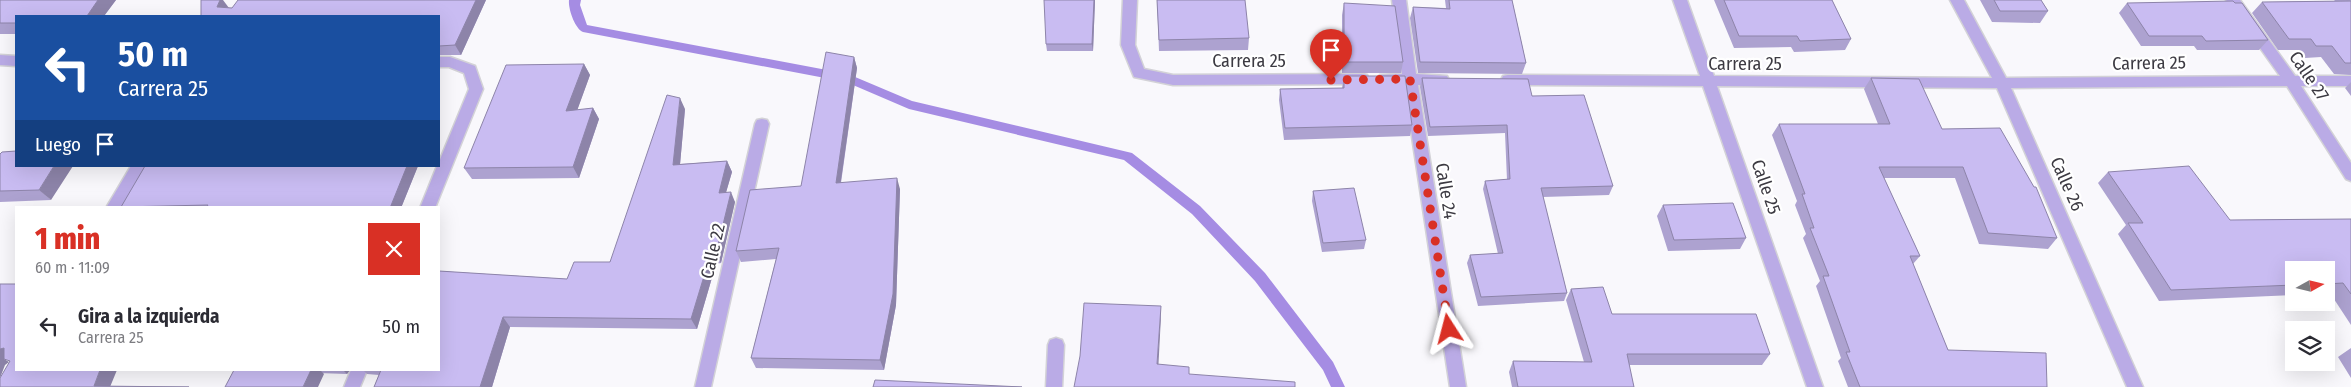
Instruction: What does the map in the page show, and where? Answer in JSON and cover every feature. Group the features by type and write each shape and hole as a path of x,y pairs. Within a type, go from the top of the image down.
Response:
{"street":[{"name":"Carrera 25","path":"1130,0 1128,45 1139,73 1173,80 1458,80"},
{"name":"Calle 24","path":"1399,0 1458,387"},
{"name":"Calle 25","path":"1680,0 1815,387"},
{"name":"Calle 26","path":"1957,0 2002,83 2135,387"},
{"name":"Calle 27","path":"2233,0 2290,80 2351,176"},
{"path":"0,60 15,61"},
{"path":"428,206 476,89 470,70 450,62 440,62"},
{"name":"Carrera 25","path":"1497,80 1710,83 2351,81"},
{"name":"Calle 22","path":"703,387 762,124"},
{"path":"115,206 138,167"},
{"path":"1054,387 1056,345"},
{"path":"352,387 359,371"}],"building":[{"path":"0,0 98,0 88,15 15,15 15,23 0,23"},
{"path":"201,0 220,0 217,7 232,8 238,0 476,0 455,45 440,46 440,15 201,15"},
{"path":"1044,0 1094,0 1092,44 1046,44"},
{"path":"1157,0 1245,0 1249,38 1159,40"},
{"path":"1449,0 1512,0 1526,63 1420,62 1413,7 1450,9"},
{"path":"1724,0 1832,0 1851,39 1800,41 1797,36 1739,36"},
{"path":"1994,0 2041,0 2048,11 2000,11"},
{"path":"2233,1 2235,3 2242,3 2268,40 2206,41 2202,36 2149,36 2127,3"},
{"path":"2351,1 2351,63 2345,63 2332,46 2316,46 2311,39 2289,39 2262,2"},
{"path":"1344,3 1395,6 1403,62 1344,62"},
{"path":"826,52 854,57 836,183 897,178 893,294 880,360 751,358 779,248 736,251 750,190 801,186"},
{"path":"584,64 566,111 593,108 573,167 464,168 506,65"},
{"path":"1344,76 1405,76 1412,125 1285,128 1280,89 1344,88"},
{"path":"1422,78 1528,79 1532,96 1584,95 1613,186 1541,188 1567,293 1481,297 1470,255 1503,253 1485,181 1510,179 1507,125 1430,127"},
{"path":"1871,78 1919,79 1942,129 2000,128 2034,187 2036,187 2057,238 1988,233 1963,167 1879,167 1920,256 1910,256 1948,350 2046,353 2047,387 1860,387 1846,352 1850,352 1823,276 1829,276 1810,228 1814,228 1802,194 1805,194 1779,124 1890,124"},
{"path":"667,95 680,98 673,165 727,161 719,193 731,192 716,253 711,253 691,319 503,317 480,387 374,387 381,371 440,371 440,271 567,279 574,262 610,262"},
{"path":"15,151 15,167 53,167 39,190 0,191 0,154 2,152"},
{"path":"2189,166 2230,220 2351,219 2351,294 2343,283 2335,283 2335,261 2285,261 2285,285 2171,290 2128,223 2143,223 2108,172"},
{"path":"144,167 407,167 391,206 122,206"},
{"path":"1354,188 1366,240 1323,243 1313,191"},
{"path":"1733,203 1746,238 1674,240 1663,205"},
{"path":"0,284 15,284 15,371 100,371 94,386 189,387 0,387 0,378 10,361 4,359 4,348 0,349"},
{"path":"1603,287 1612,314 1756,314 1770,354 1627,354 1634,387 1518,387 1513,361 1592,362 1571,289"},
{"path":"1084,303 1161,306 1157,364 1189,367 1189,374 1295,382 1295,387 1074,387 1080,356"},
{"path":"233,371 311,371 303,387 225,387"},
{"path":"875,380 1022,387 873,387"}],"waterway":[{"path":"575,0 574,5 583,28 848,78 909,105 1128,156 1196,210 1260,277 1328,366 1338,387"}],"route":[{"path":"1331,80 1410,79 1449,329"}]}
